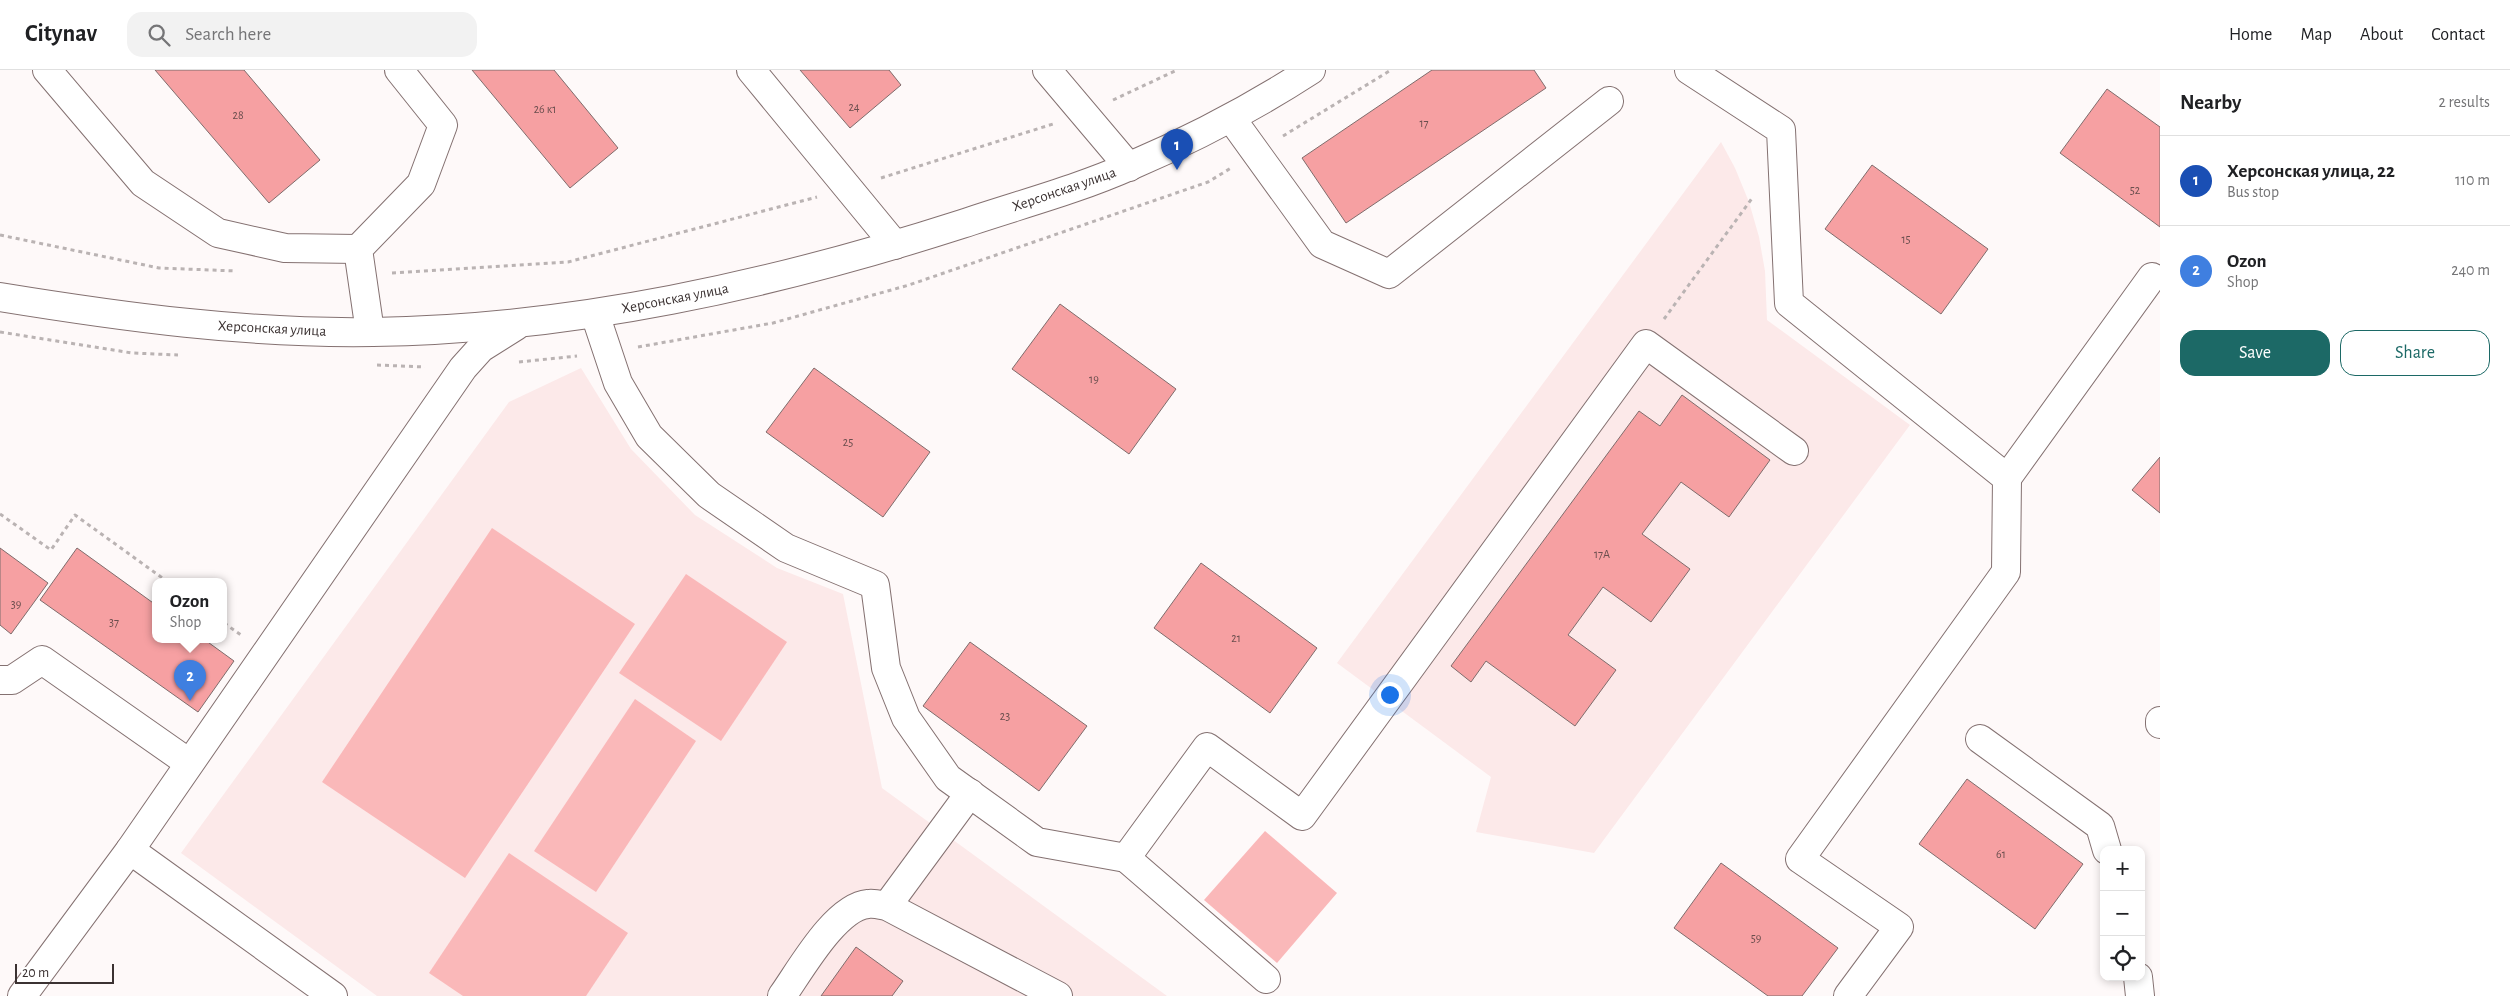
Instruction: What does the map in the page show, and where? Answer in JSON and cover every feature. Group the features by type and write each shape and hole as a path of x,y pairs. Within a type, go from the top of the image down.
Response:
{"street":[{"path":"47,70 143,182 218,233 285,248 358,248 421,184 443,125 399,70"},
{"path":"751,70 895,245"},
{"path":"1047,70 1129,167"},
{"name":"Херсонская улица","path":"0,297 121,317 266,329 370,332 520,323 595,314 758,282 895,245 1087,183 1129,167 1231,118 1285,78 1311,70"},
{"path":"1689,70 1781,130 1789,303 2007,478"},
{"path":"1231,118 1322,244 1389,274 1609,101"},
{"path":"358,248 370,332"},
{"path":"1848,996 1899,927 1800,859 2006,572 2007,478 2152,277"},
{"path":"595,314 618,383 649,436 702,488 786,548 875,585 886,668 906,718 948,778 1037,842 1126,858 1266,980"},
{"path":"22,996 130,850 463,368 481,348 520,323"},
{"path":"1126,858 1207,747 1302,816 1646,344 1794,451"},
{"path":"0,680 12,680 42,660 190,763"},
{"path":"1980,739 2100,826 2106,846"},
{"path":"887,906 970,793"},
{"path":"130,850 333,996"},
{"path":"782,996 834,924 850,910 868,904 887,906 1058,996"},
{"path":"2138,981 2140,996"}],"path":[{"path":"363,275 568,262 847,189 1084,114 1177,70"},
{"path":"1646,344 1749,202"},
{"path":"0,235 159,268 237,271"},
{"path":"0,514 50,550 75,515 162,578"}],"shaded area":[{"path":"1721,142 1735,168 1749,202 1759,237 1765,271 1767,320 1910,425 1594,853 1476,832 1491,777 1337,663"},
{"path":"581,368 631,449 695,515 777,568 843,594 882,788 1167,996 377,996 181,853 509,402"},
{"path":"492,528 635,624 465,878 322,782"},
{"path":"686,574 787,642 721,741 619,673"},
{"path":"635,699 696,741 596,892 534,851"},
{"path":"1265,831 1337,893 1277,963 1204,900"},
{"path":"509,853 628,933 586,996 463,996 429,973"}],"building":[{"path":"155,70 244,70 320,160 269,203"},
{"path":"472,70 554,70 618,148 570,188"},
{"path":"800,70 889,70 901,85 850,128"},
{"path":"1432,70 1534,70 1546,88 1346,223 1302,158"},
{"path":"2107,89 2160,127 2160,227 2060,153"},
{"path":"1872,165 1988,249 1941,314 1825,229"},
{"path":"1060,304 1176,389 1129,454 1012,369"},
{"path":"814,368 930,452 883,517 766,432"},
{"path":"1682,395 1770,460 1729,517 1681,482 1642,534 1690,569 1651,622 1603,587 1568,635 1616,670 1575,726 1486,661 1471,682 1451,666 1639,411 1660,426"},
{"path":"2160,457 2160,513 2132,490"},
{"path":"0,548 48,583 11,634 0,625"},
{"path":"77,548 152,602 152,643 209,643 234,661 198,712 40,600"},
{"path":"1201,563 1317,648 1270,713 1154,628"},
{"path":"970,642 1087,726 1039,791 923,706"},
{"path":"1967,779 2083,864 2035,929 1919,844"},
{"path":"1721,863 1838,948 1802,996 1768,996 1674,928"},
{"path":"856,947 903,981 892,996 821,996"}],"place":[{"name":"Херсонская улица, 22","path":"1177,170"},
{"name":"Ozon","path":"190,701"}]}
